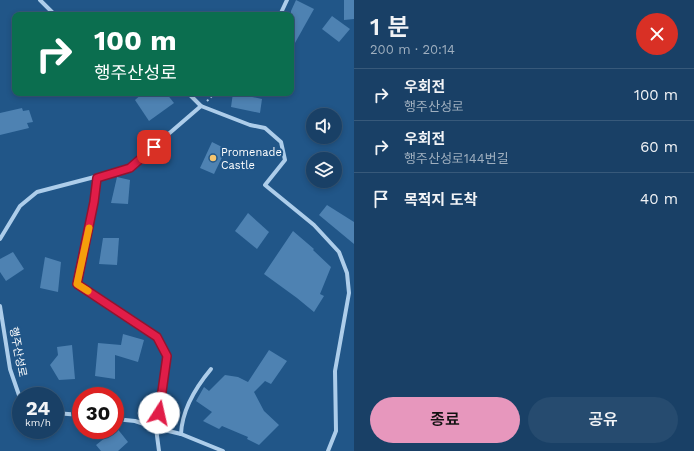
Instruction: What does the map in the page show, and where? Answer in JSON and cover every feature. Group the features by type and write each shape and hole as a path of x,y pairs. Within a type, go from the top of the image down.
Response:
{"street":[{"path":"40,0 53,12"},
{"path":"281,12 287,0"},
{"path":"191,96 201,106 250,125 265,128 281,142 285,160 266,185 314,226 339,252 347,273 349,293 335,371 336,430 328,451"},
{"path":"0,239 20,206 37,192 97,178 130,168 201,106"},
{"path":"97,178 94,202 77,284 157,337 167,356 156,428 159,451"},
{"name":"행주산성로","path":"0,306 10,369 16,387"},
{"path":"181,434 182,421 199,384 211,369"},
{"path":"124,420 135,421 181,434 223,451"}],"building":[{"path":"296,0 314,9 294,45 294,12 291,11"},
{"path":"344,0 354,0 354,19 344,20"},
{"path":"332,16 350,29 339,42 322,29"},
{"path":"140,96 168,96 174,103 149,121 135,100"},
{"path":"233,96 248,96 262,99 260,113 231,107"},
{"path":"22,108 23,111 29,110 33,122 27,123 29,128 0,135 0,113"},
{"name":"Promenade Castle","path":"212,142 226,149 214,174 200,168"},
{"path":"117,177 130,180 128,204 111,203"},
{"path":"327,205 354,222 354,244 319,215"},
{"path":"248,213 269,232 257,249 235,231"},
{"path":"293,231 314,249 313,250 331,267 320,294 324,296 314,312 264,274"},
{"path":"103,238 119,238 117,265 99,264"},
{"path":"13,252 24,269 6,281 0,272 0,259"},
{"path":"45,257 61,262 58,292 40,288"},
{"path":"123,334 144,340 138,362 115,355 115,379 95,376 98,343 121,345"},
{"path":"72,345 75,379 59,380 50,365 58,355 57,347"},
{"path":"269,350 287,361 271,384 265,381 254,392 264,411 279,425 259,445 247,439 248,437 222,426 219,429 203,421 212,412 196,401 204,387 209,391 225,375 238,377 248,382"},
{"path":"124,437 128,442 118,451 101,451 96,445 104,439 124,439"}],"slow traffic":[{"path":"88,291 77,284 89,228"}],"place":[{"name":"Promenade Castle","path":"213,158"}],"route":[{"path":"154,147 130,168 97,178 94,202 77,284 157,337 167,356 159,413"}]}
